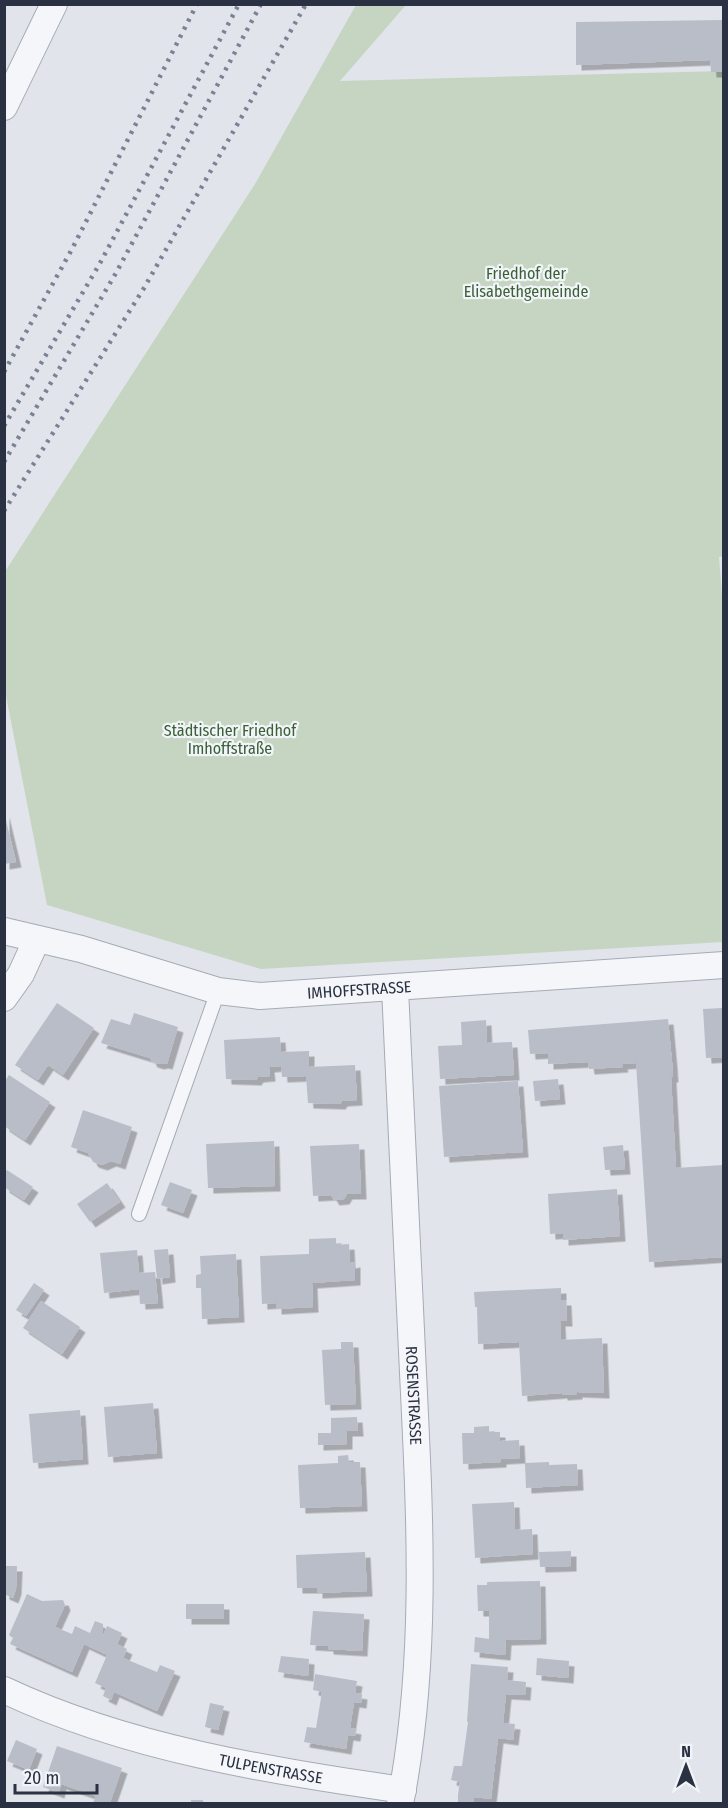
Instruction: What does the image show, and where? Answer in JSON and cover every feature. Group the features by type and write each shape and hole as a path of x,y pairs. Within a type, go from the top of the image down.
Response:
{"street":[{"path":"4,107 54,4"},
{"name":"IMHOFFSTRASSE","path":"4,931 81,949 218,992 260,996 723,965"},
{"path":"4,998 21,974 37,939"},
{"name":"ROSENSTRASSE","path":"395,988 421,1531 420,1628 414,1706 401,1797"},
{"name":"TULPENSTRASSE","path":"4,1690 87,1722 224,1761 401,1797"}],"lane":[{"path":"139,1215 218,992"}],"green space":[{"name":"Städtischer Friedhof Imhoffstraße","path":"356,5 406,5 340,81 723,71 724,556 719,557 724,622 723,942 261,969 47,905 5,691 4,573 255,184"}],"building":[{"path":"723,20 723,72 711,72 710,60 576,65 576,22"},
{"path":"4,812 16,862 4,864"},
{"path":"57,1003 94,1028 63,1075 48,1065 38,1080 15,1065"},
{"path":"723,1008 723,1057 706,1058 703,1009"},
{"path":"134,1013 178,1027 167,1064 152,1062 150,1058 101,1043 111,1019 130,1025"},
{"path":"668,1019 673,1077 671,1077 676,1168 723,1165 723,1257 649,1262 636,1063 622,1064 623,1067 589,1069 588,1062 548,1064 548,1053 530,1054 528,1030"},
{"path":"486,1020 487,1043 512,1042 514,1075 440,1079 438,1046 462,1045 461,1022"},
{"path":"280,1037 281,1052 309,1051 309,1067 355,1065 357,1100 342,1101 340,1104 308,1103 306,1076 282,1077 281,1066 269,1067 270,1076 258,1077 256,1080 226,1079 224,1040"},
{"path":"9,1075 50,1102 25,1140 4,1126 4,1082"},
{"path":"558,1079 560,1099 535,1101 533,1081"},
{"path":"518,1081 523,1152 444,1157 439,1086"},
{"path":"83,1110 132,1127 120,1164 111,1161 102,1165 93,1162 88,1153 71,1147"},
{"path":"274,1141 275,1186 208,1188 206,1144"},
{"path":"359,1144 361,1194 347,1194 344,1199 334,1200 331,1195 313,1196 310,1146"},
{"path":"623,1145 625,1169 605,1170 603,1147"},
{"path":"7,1170 33,1187 24,1200 4,1187 4,1174"},
{"path":"170,1182 192,1190 183,1213 161,1205"},
{"path":"107,1183 120,1202 90,1222 77,1204"},
{"path":"617,1189 620,1236 563,1240 563,1233 550,1234 548,1194"},
{"path":"336,1238 336,1245 349,1244 350,1263 355,1262 355,1280 312,1283 313,1307 276,1309 276,1303 262,1304 260,1256 309,1254 309,1239"},
{"path":"168,1249 170,1277 157,1279 154,1250"},
{"path":"137,1250 139,1273 155,1272 158,1303 140,1304 139,1289 104,1293 100,1253"},
{"path":"236,1254 239,1317 202,1319 201,1288 196,1288 196,1275 201,1274 200,1256"},
{"path":"34,1283 44,1290 26,1316 16,1310"},
{"path":"561,1288 561,1300 566,1300 567,1321 560,1321 561,1340 602,1338 604,1393 577,1392 577,1394 522,1396 519,1342 478,1344 477,1307 475,1307 474,1292"},
{"path":"41,1301 80,1327 62,1354 23,1328"},
{"path":"341,1342 353,1342 356,1404 325,1405 322,1350 341,1349"},
{"path":"153,1403 157,1453 108,1457 104,1407"},
{"path":"80,1410 83,1459 33,1463 29,1414"},
{"path":"357,1417 358,1431 347,1431 347,1444 318,1445 318,1433 331,1433 331,1418"},
{"path":"489,1426 489,1432 500,1432 500,1441 519,1440 520,1458 501,1459 501,1462 463,1464 462,1433 474,1433 474,1427"},
{"path":"348,1455 349,1462 360,1462 362,1506 300,1508 298,1465 338,1463 338,1456"},
{"path":"549,1462 549,1465 577,1464 578,1485 526,1488 525,1463"},
{"path":"514,1502 515,1530 532,1529 533,1554 475,1558 472,1504"},
{"path":"571,1551 571,1566 540,1567 539,1552"},
{"path":"365,1552 367,1591 317,1593 317,1588 297,1588 296,1555"},
{"path":"4,1566 17,1566 16,1589 13,1598 4,1594"},
{"path":"540,1581 541,1639 506,1640 505,1655 474,1652 475,1637 489,1639 489,1611 478,1611 477,1585 487,1585 487,1582"},
{"path":"27,1594 42,1601 63,1600 65,1605 55,1627 72,1634 75,1626 90,1633 95,1621 103,1624 103,1636 107,1626 122,1633 117,1644 127,1649 123,1658 157,1672 160,1665 175,1671 157,1711 114,1692 111,1700 103,1696 106,1688 95,1683 107,1655 84,1644 72,1672 10,1644 13,1638 9,1635"},
{"path":"186,1604 224,1604 224,1619 186,1619"},
{"path":"313,1611 364,1614 362,1651 328,1649 328,1646 310,1645"},
{"path":"281,1656 309,1659 308,1676 278,1672"},
{"path":"537,1658 569,1661 568,1678 536,1675"},
{"path":"471,1664 508,1667 507,1680 526,1682 525,1695 506,1694 503,1723 515,1724 513,1740 498,1738 491,1799 474,1797 473,1803 458,1803 460,1782 451,1780 454,1766 462,1766 468,1722"},
{"path":"315,1674 357,1681 355,1693 362,1694 361,1703 354,1702 350,1728 356,1729 355,1736 348,1735 346,1749 304,1742 307,1727 316,1728 322,1692 313,1690"},
{"path":"210,1703 224,1706 218,1730 205,1727"},
{"path":"16,1740 37,1749 29,1770 7,1761"},
{"path":"57,1746 122,1768 110,1803 93,1803 96,1796 61,1784 59,1793 43,1787"},
{"path":"191,1800 203,1800 203,1803 191,1803"}],"railway":[{"path":"4,372 72,249 197,4"},
{"path":"4,426 99,265 239,4"},
{"path":"4,462 116,273 261,4"},
{"path":"4,511 144,288 306,4"}],"park label":[{"name":"Friedhof der Elisabethgemeinde","path":"526,282"}]}
